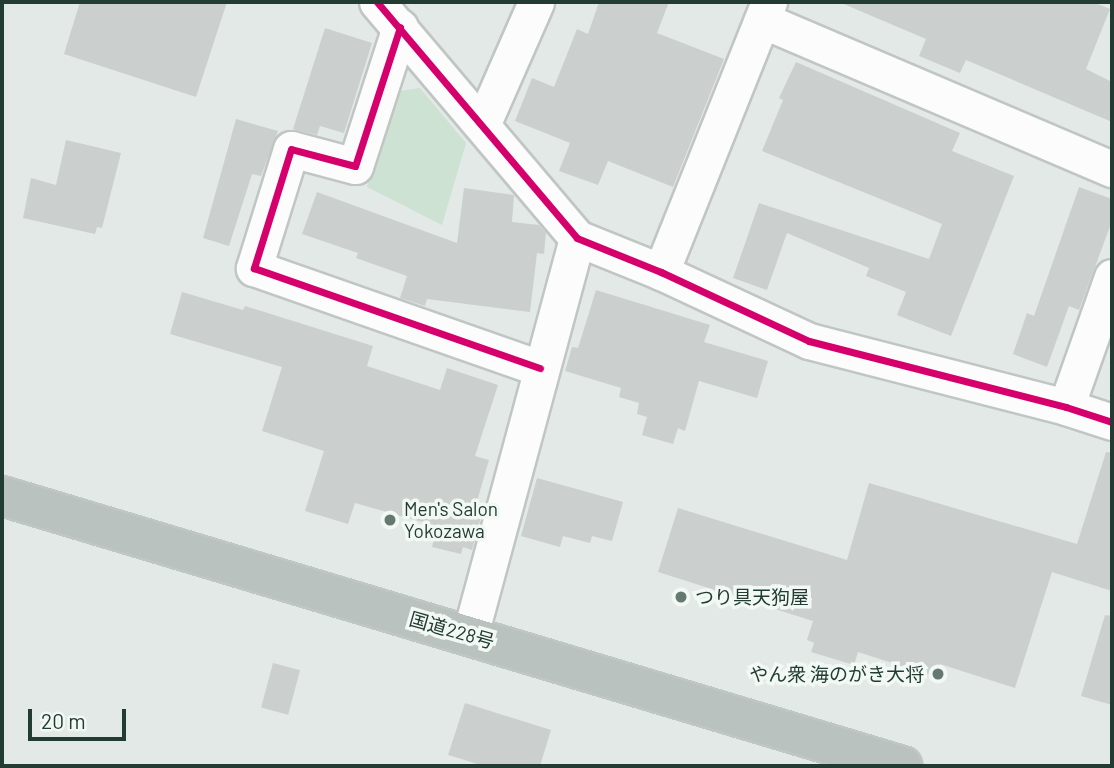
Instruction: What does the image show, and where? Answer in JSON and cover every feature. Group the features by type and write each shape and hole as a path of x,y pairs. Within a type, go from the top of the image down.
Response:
{"highway":[{"name":"国道228号","path":"2,496 902,766"}],"street":[{"path":"483,122 536,2"},
{"path":"661,272 766,11 1112,169"},
{"path":"388,14 483,122 577,237 661,272 809,341 1066,407 1112,422"},
{"path":"388,14 355,166 291,149 254,268 540,368"},
{"path":"470,635 577,237"},
{"path":"1066,407 1112,277"}],"green space":[{"path":"420,88 466,143 442,225 367,187 392,92"}],"building":[{"path":"80,2 227,2 196,97 64,54"},
{"path":"599,2 669,2 657,33 724,59 673,187 608,161 598,185 559,171 570,143 515,121 532,78 554,87 577,29 588,34"},
{"path":"839,2 1093,2 1110,9 1086,69 1112,82 1112,122 966,60 960,73 919,56 926,39"},
{"path":"325,28 372,43 344,133 320,126 317,135 293,129"},
{"path":"796,62 960,133 952,151 1014,176 951,336 897,315 906,292 866,276 869,268 787,233 767,290 733,278 759,203 929,259 942,224 762,151 783,100 779,98"},
{"path":"236,119 278,131 261,176 252,174 229,246 203,238"},
{"path":"66,140 121,153 102,228 97,227 95,234 23,218 31,178 56,185"},
{"path":"1079,187 1112,199 1112,221 1079,310 1069,306 1047,367 1013,354 1027,313 1034,316"},
{"path":"464,188 514,195 512,222 539,225 546,233 544,254 537,253 530,312 427,299 425,306 400,298 407,276 356,258 358,253 302,234 317,192 457,243"},
{"path":"596,290 710,325 704,342 768,361 757,398 699,381 685,431 678,428 673,444 642,435 647,417 637,414 639,403 619,397 621,388 565,371 572,347 578,348"},
{"path":"182,292 243,310 245,306 373,346 367,366 440,390 447,368 498,385 475,456 489,460 473,515 481,517 472,550 463,547 461,554 432,547 434,539 425,536 429,524 355,503 348,524 305,511 324,451 262,431 282,367 170,334"},
{"path":"1106,452 1112,453 1112,591 1052,572 1015,688 940,664 936,677 858,652 854,665 811,652 814,643 807,640 813,621 658,572 678,508 847,560 869,483 1077,544"},
{"path":"537,478 623,502 612,541 592,536 590,543 563,536 560,547 521,536"},
{"path":"1105,615 1112,616 1112,705 1081,696"},
{"path":"273,663 300,670 288,715 261,707"},
{"path":"465,703 551,730 540,766 484,766 448,755"}],"cycle path":[{"path":"377,2 577,238 661,272 809,341 1066,407 1112,422"},
{"path":"400,27 355,166 291,149 254,268 540,368"}],"place":[{"name":"Men's Salon Yokozawa","path":"390,520"},
{"name":"つり具天狗屋","path":"681,597"},
{"name":"やん衆 海のがき大将","path":"938,674"}]}
